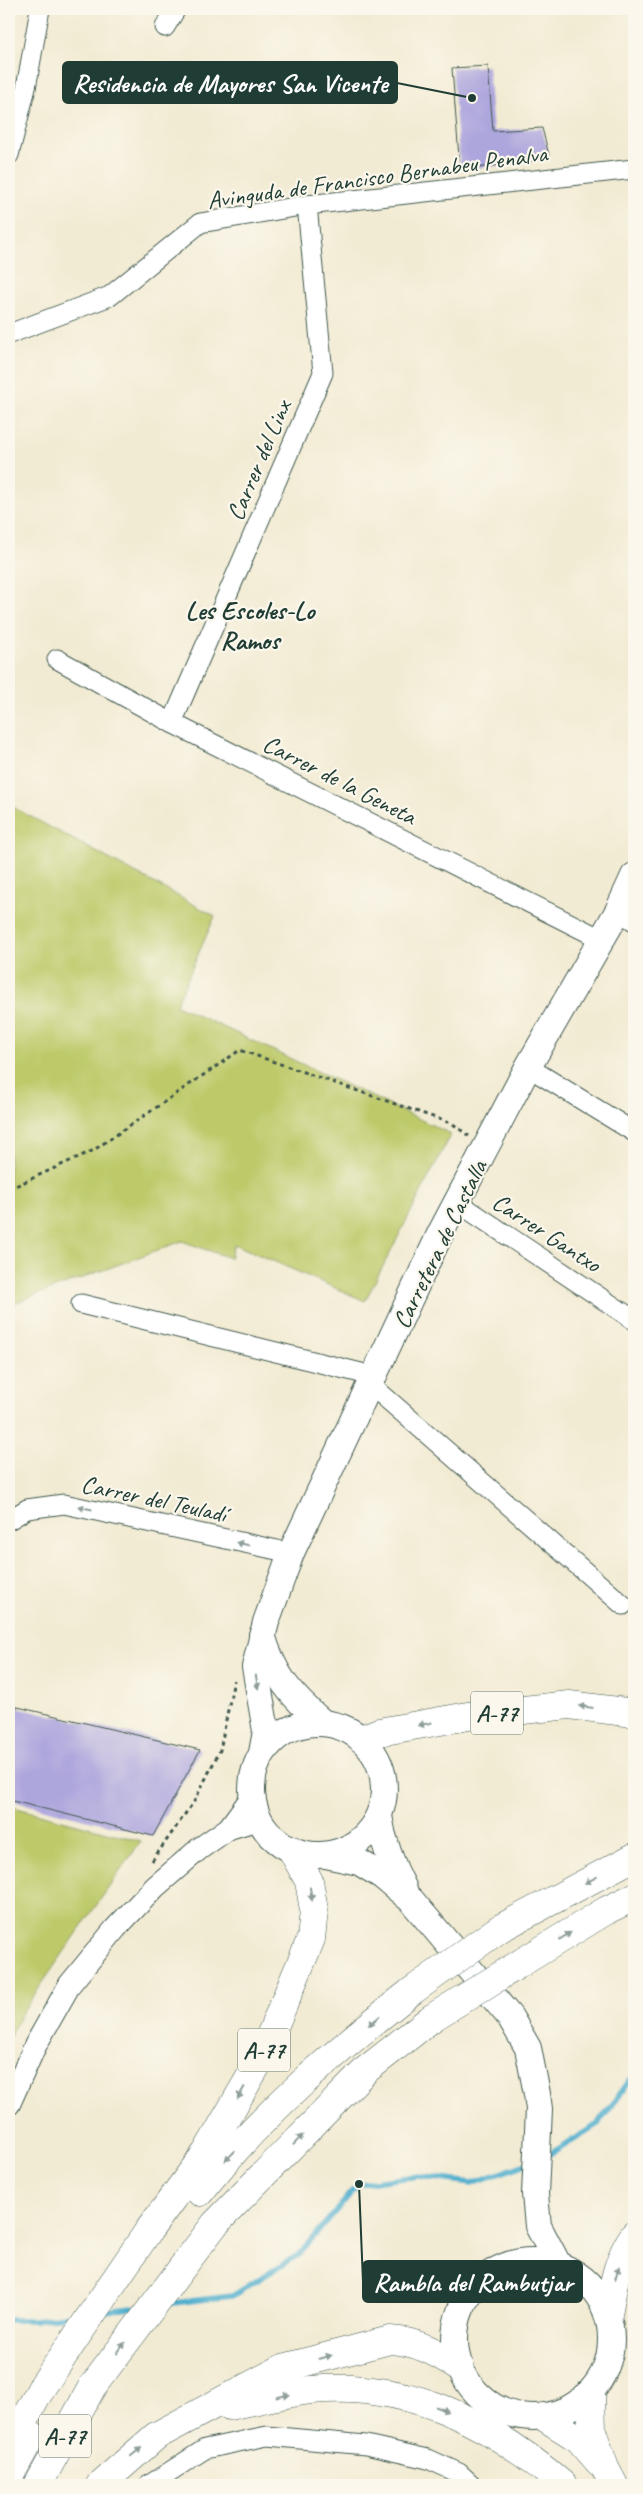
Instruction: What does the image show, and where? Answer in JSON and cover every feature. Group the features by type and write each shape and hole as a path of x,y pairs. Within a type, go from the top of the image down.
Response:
{"highway":[{"name":"A-77","path":"362,1739 380,1732 468,1716 569,1705 634,1713"},
{"name":"A-77","path":"9,2448 158,2233 260,2060 311,1939 314,1910 309,1881 292,1850"},
{"name":"A-77","path":"158,2233 223,2162 337,2050 412,1991 499,1929 634,1857"},
{"name":"A-77","path":"38,2485 92,2387 214,2224 366,2070 432,2018 607,1910 634,1896"},
{"path":"608,2314 615,2276 626,2246 634,2235"},
{"path":"100,2485 156,2436 283,2368 390,2340 406,2341 422,2346 460,2367"},
{"name":"A-77","path":"9,2477 51,2388"},
{"path":"201,2412 311,2390 357,2389 407,2396 471,2420 507,2442 563,2485"},
{"path":"591,2394 592,2431 609,2477"},
{"path":"544,2417 579,2438 609,2477"}],"main road":[{"name":"Carretera de Castalla","path":"262,1753 266,1732 255,1667 264,1628 291,1553 456,1202 528,1067 601,939 626,916 634,876"},
{"path":"264,1628 274,1669 286,1688 322,1722"},
{"path":"326,1855 348,1848 366,1835 379,1816 384,1796 383,1774 376,1755 362,1739 344,1727 322,1722 304,1723 288,1729 273,1739 262,1753 253,1774 256,1808 267,1832 292,1850 359,1862 382,1876 411,1900 510,2017 528,2048 539,2109 535,2194 538,2226 558,2264"},
{"path":"379,1816 382,1838 390,1863 411,1900"},
{"path":"508,2264 525,2242 535,2194"},
{"path":"533,2260 558,2264 580,2275 597,2292 608,2314 612,2335 610,2356 603,2376 591,2394 570,2409 544,2417 523,2417 503,2412 470,2386 460,2367 455,2346 456,2325 462,2305 473,2287 489,2273 508,2264 533,2260"}],"street":[{"path":"10,148 26,88 40,9"},
{"path":"165,26 176,9"},
{"name":"Avinguda de Francisco Bernabeu Penalva","path":"9,334 110,296 200,223 307,205 634,168"},
{"name":"Carrer del Linx","path":"172,723 323,373 307,205"},
{"name":"Carrer de la Geneta","path":"58,659 172,723 601,939"},
{"path":"528,1067 634,1132"},
{"name":"Carrer Gantxo","path":"456,1202 634,1320"},
{"path":"81,1304 361,1372 371,1385 623,1604"},
{"name":"Carrer del Teuladí","path":"9,1520 27,1509 64,1504 291,1553"},
{"path":"9,2104 35,2046 70,1984 115,1929 155,1887 199,1849 256,1808"},
{"path":"149,2485 204,2449 267,2436 366,2445 428,2458 459,2473 472,2485"}],"path":[{"path":"9,1189 94,1150 240,1050 453,1124 486,1148"}],"green space":[{"path":"9,805 215,916 176,1005 451,1134 365,1301 234,1244 230,1258 182,1241 9,1305"},
{"path":"9,1806 141,1841 21,2014 9,2038"}],"building":[{"path":"488,66 493,131 542,128 550,159 460,170 452,68"},
{"path":"9,1705 200,1750 153,1836 9,1800"}],"waterway":[{"path":"545,2157 598,2124 634,2075"},
{"path":"165,2304 232,2296 298,2255 359,2184 418,2176 472,2183 529,2163"},
{"path":"105,2311 141,2307"},
{"path":"9,2320 33,2320 81,2314"}],"place":[{"name":"Residencia de Mayores San Vicente","path":"472,98"},
{"name":"Rambla del Rambutjar","path":"359,2184"}],"district":[{"name":"Les Escoles-Lo Ramos","path":"250,625"}]}
